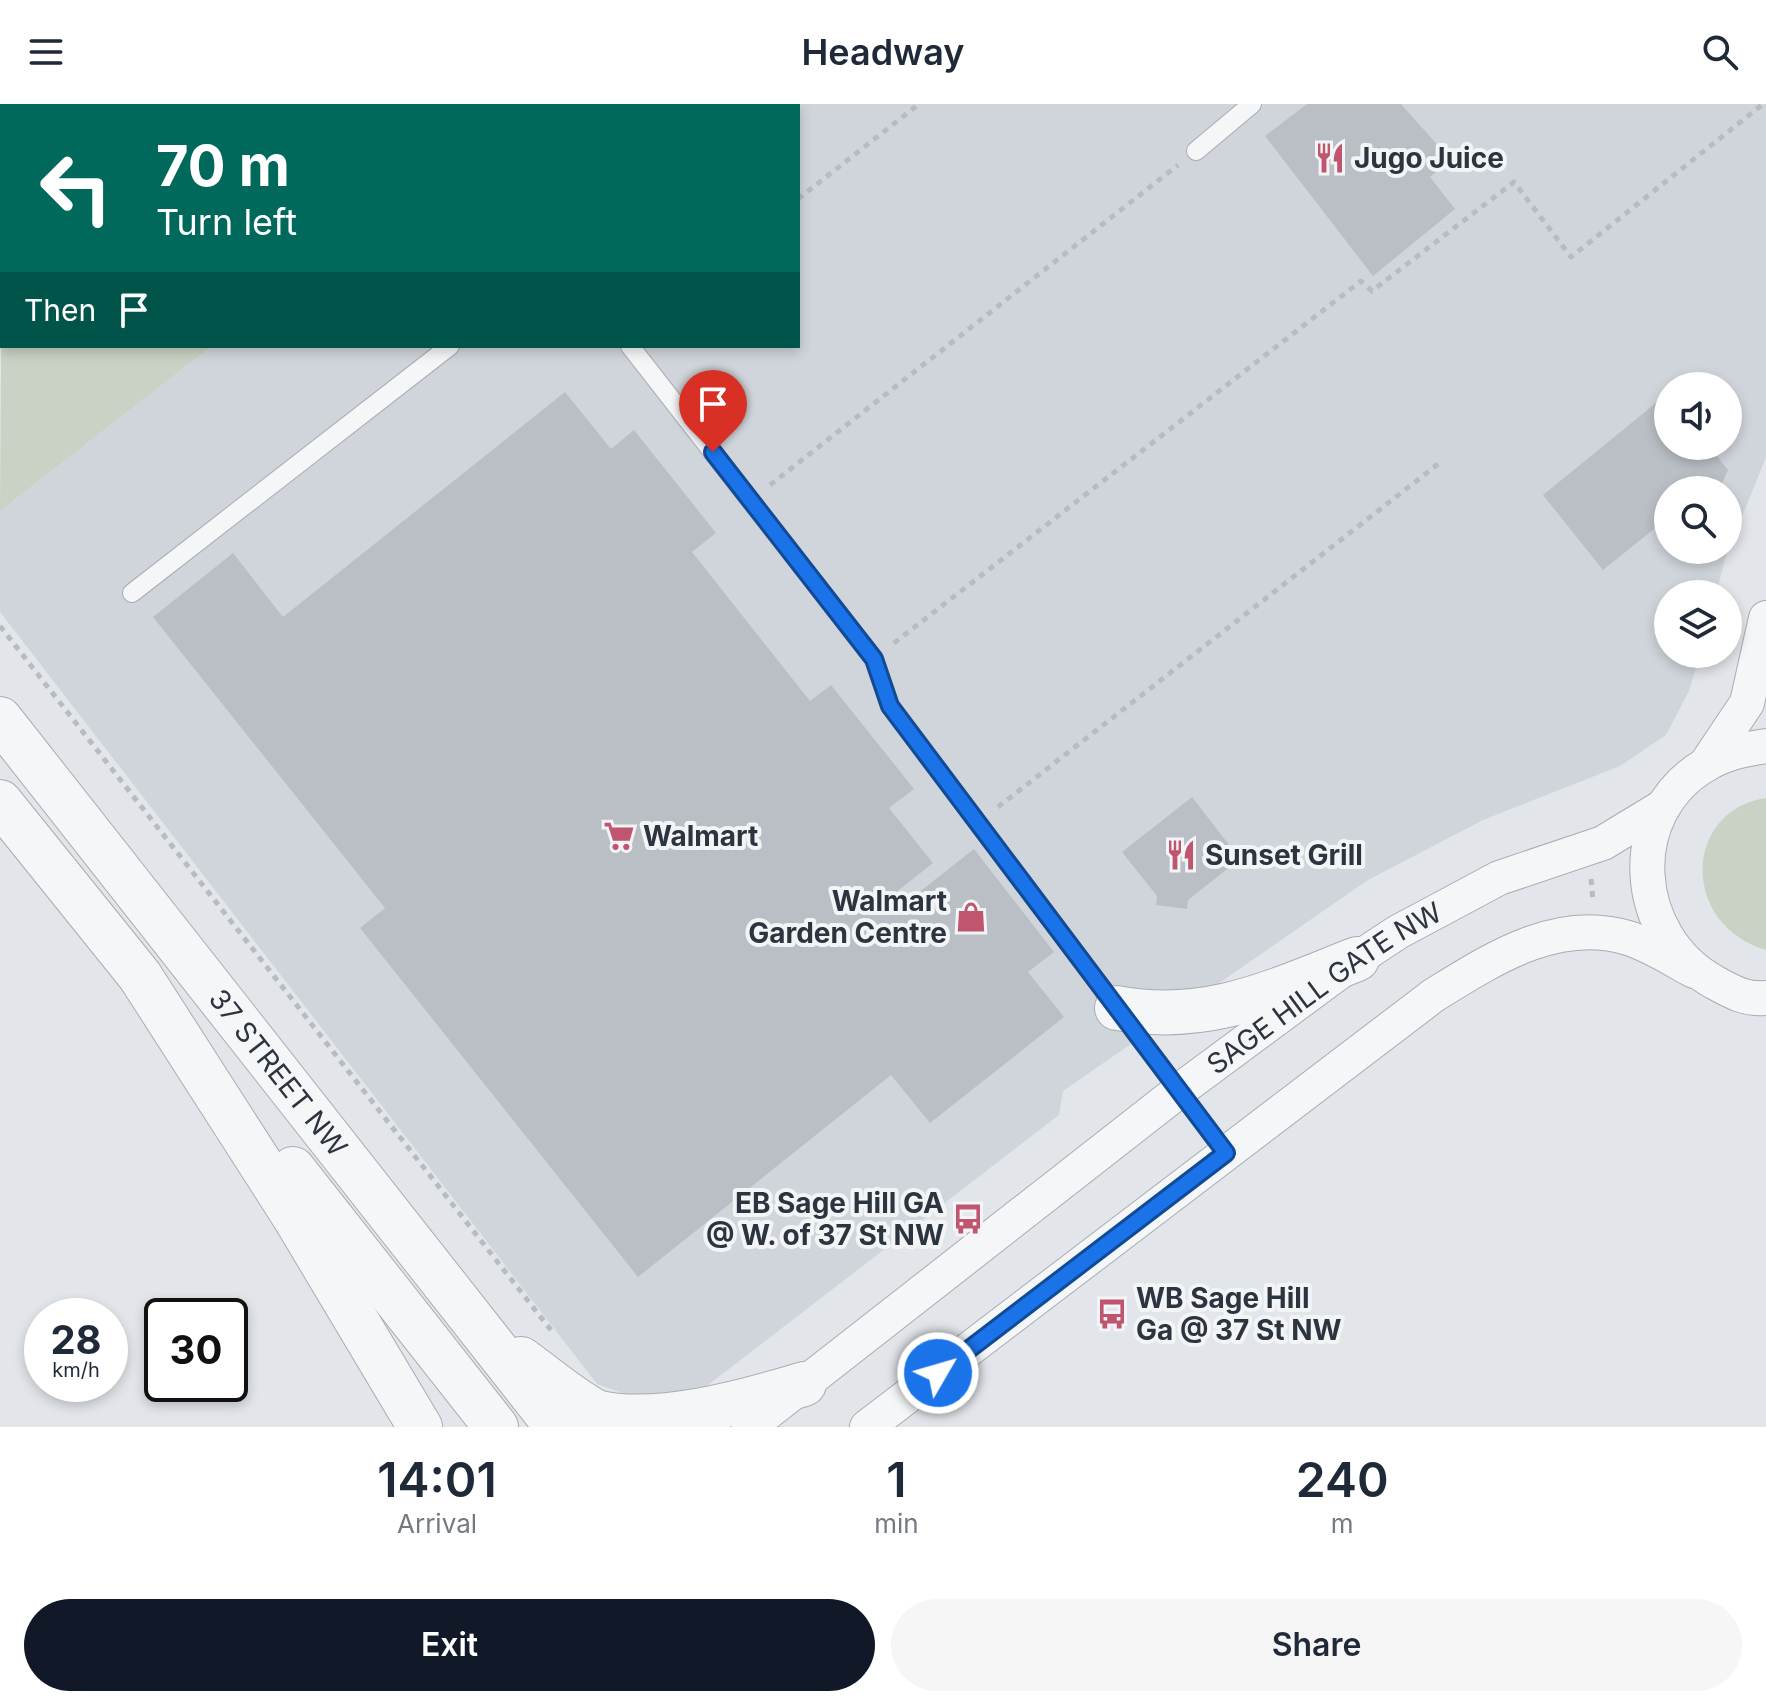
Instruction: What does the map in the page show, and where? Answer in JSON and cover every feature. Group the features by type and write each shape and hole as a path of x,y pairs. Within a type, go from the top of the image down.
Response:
{"street":[{"path":"1706,764 1747,703 1766,618"},
{"name":"37 STREET NW","path":"0,719 557,1427"},
{"path":"1694,971 1669,944 1652,912 1646,876 1649,852 1664,806 1683,783 1706,764 1737,750 1766,746"},
{"name":"37 STREET NW","path":"0,802 140,976 294,1216 418,1425"},
{"name":"SAGE HILL GATE NW","path":"749,1427 1180,1090 1357,959 1398,932 1499,878 1603,843 1664,806"},
{"path":"867,1427 1434,995 1492,959 1533,941 1581,932 1628,937 1761,1007"},
{"path":"1117,1008 1156,1016 1228,1006 1357,959"},
{"path":"140,976 496,1427"},
{"path":"483,1332 595,1412 617,1420 643,1424 674,1420 804,1384"}],"lane":[{"path":"1196,151 1252,104"},
{"path":"632,348 874,659 890,706 1226,1153"},
{"path":"132,593 437,350"}],"path":[{"path":"800,197 919,104"},
{"path":"893,643 1361,281 1372,291 1514,182 1571,257 1763,104"},
{"path":"769,486 1196,151"},
{"path":"977,823 1442,461"},
{"path":"0,626 555,1335"}],"shaded area":[{"path":"800,104 1766,104 1766,457 1742,517 1742,476 1654,476 1654,564 1724,564 1720,580 1654,580 1654,668 1696,668 1689,691 1666,735 1620,766 1483,820 1368,880 1063,1091 1059,1115 708,1385 650,1403 597,1384 0,612 0,511 209,348 800,348"}],"green space":[{"path":"1,348 209,348 0,511"},
{"path":"1766,798 1766,950 1738,936 1718,917 1706,894 1703,869 1707,845 1719,823 1739,807"}],"building":[{"path":"1307,104 1401,104 1451,160 1430,177 1455,209 1373,276 1265,136"},
{"name":"Walmart","path":"565,392 611,449 634,430 716,533 692,552 810,701 831,685 914,789 889,808 933,863 895,893 904,904 974,849 1054,952 1028,972 1064,1017 930,1123 891,1075 638,1277 360,928 385,908 153,617 233,553 283,617"},
{"path":"1654,405 1654,460 1720,460 1728,470 1725,476 1654,476 1654,529 1603,570 1543,495"},
{"name":"Sunset Grill","path":"1192,797 1240,859 1188,900 1187,909 1156,905 1157,896 1122,852"}],"place":[{"name":"Jugo Juice","path":"1330,158"},
{"name":"Walmart","path":"619,836"},
{"name":"Sunset Grill","path":"1181,855"},
{"name":"Walmart Garden Centre","path":"971,917"},
{"name":"EB Sage Hill GA @ W. of 37 St NW","path":"968,1219"},
{"name":"WB Sage Hill Ga @ 37 St NW","path":"1112,1314"}],"route":[{"path":"713,452 874,659 890,706 1226,1153 938,1373"}]}
